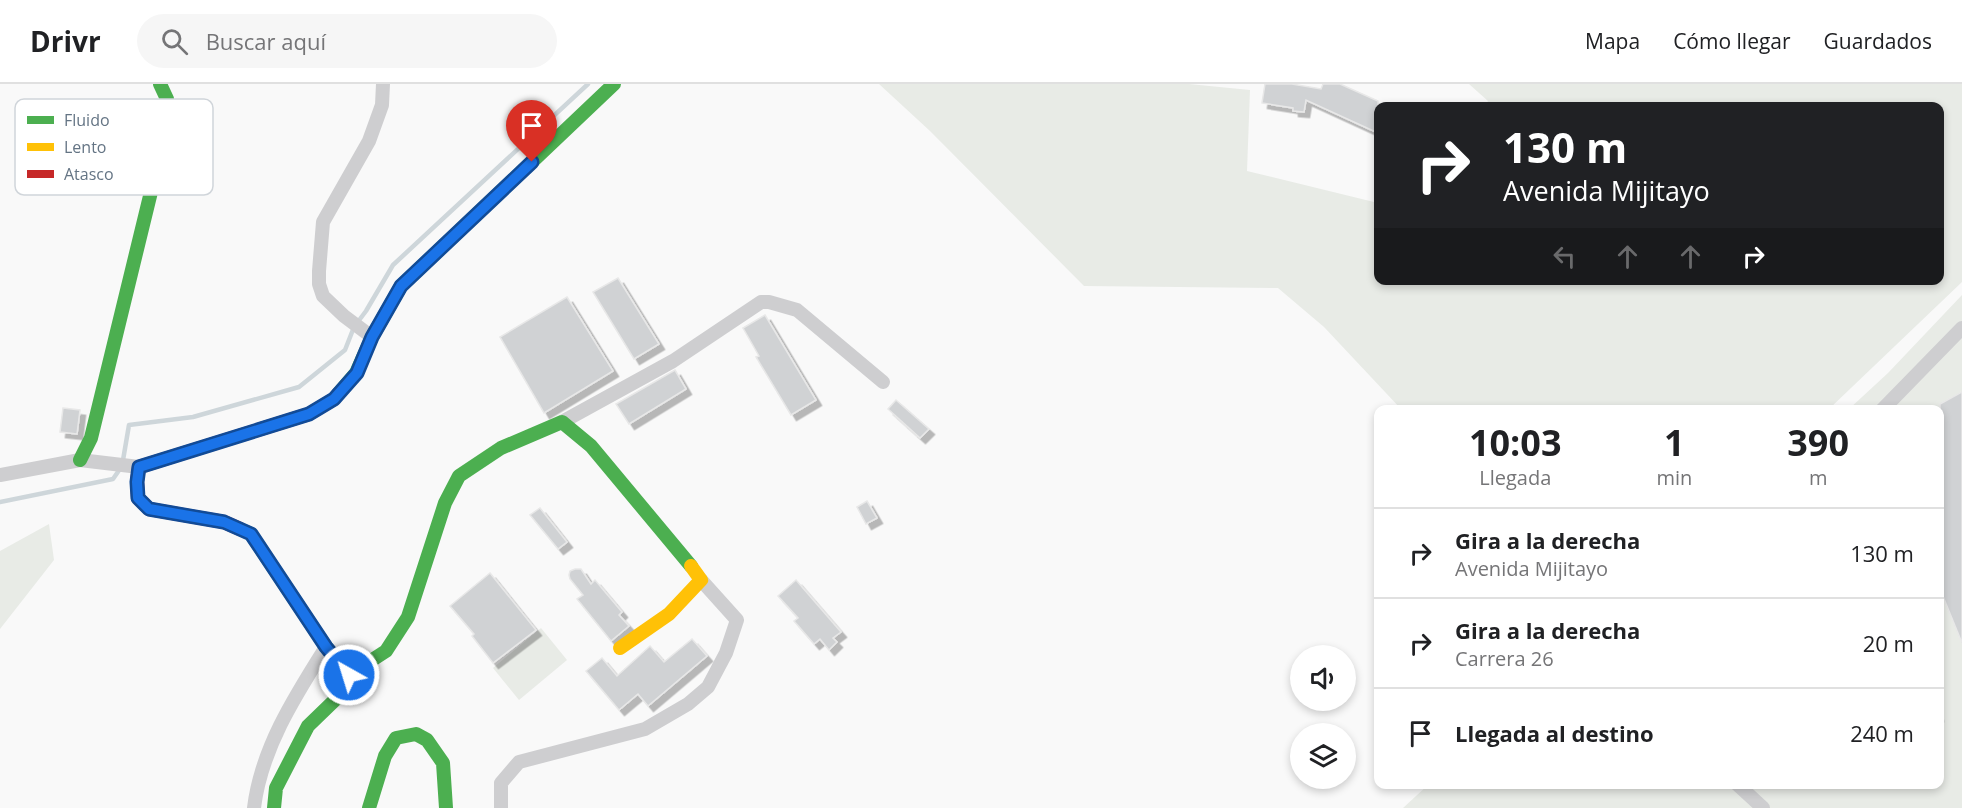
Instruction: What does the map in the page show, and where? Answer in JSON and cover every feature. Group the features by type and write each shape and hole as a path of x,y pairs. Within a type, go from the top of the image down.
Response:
{"street":[{"path":"160,84 167,99"},
{"path":"372,337 323,297 319,284 323,222 369,141 382,105 383,84"},
{"path":"0,475 81,460 139,467 309,414 334,399 357,373 372,337 401,286 614,84"},
{"path":"81,460 91,438 150,195"},
{"path":"274,808 276,788 308,726 338,697 349,675 386,651 408,617 445,503 459,476 501,448 562,422 673,361 761,302 797,310 883,382"},
{"path":"1887,405 1962,328"},
{"path":"501,808 501,783 519,762 645,729 688,704 708,687 726,652 737,620 701,580 683,554 591,446 562,422"},
{"path":"139,467 138,498 149,509 224,522 251,534 326,647 349,675"},
{"path":"620,648 669,614 701,580"},
{"path":"254,808 269,748 298,692 326,647"},
{"path":"369,808 386,756 396,738 416,734 427,740 443,763 446,808"},
{"path":"1742,789 1763,808"}],"shaded area":[{"path":"879,84 1189,84 1250,90 1247,171 1374,202 1374,285 1944,285 1944,102 1487,102 1469,84 1962,84 1962,282 1833,405 1397,405 1324,327 1278,288 1084,286 930,131"},
{"path":"1962,295 1962,808 1403,808 1424,789 1944,789 1944,405 1853,405 1888,373"},
{"path":"49,524 54,560 0,629 0,551"},
{"path":"541,628 567,660 519,700 493,668"}],"building":[{"path":"1265,84 1292,84 1321,89 1323,84 1340,84 1378,101 1374,102 1374,131 1306,100 1304,112 1262,103"},
{"path":"618,278 659,344 634,359 593,292"},
{"path":"567,297 613,371 544,413 500,337"},
{"path":"765,315 816,400 791,415 756,357 759,356 743,328"},
{"path":"675,370 686,389 629,424 616,404"},
{"path":"1962,392 1962,643 1944,599 1944,405 1940,404"},
{"path":"896,400 929,429 920,438 888,409"},
{"path":"63,408 80,410 77,434 60,432"},
{"path":"867,501 877,518 866,524 857,507"},
{"path":"540,508 567,542 558,549 530,515"},
{"path":"581,569 591,584 595,580 622,612 619,615 629,626 611,641 577,599 583,595 569,575 570,571"},
{"path":"490,573 536,630 493,663 472,636 474,634 450,606"},
{"path":"796,580 841,632 833,638 837,642 829,650 820,639 814,644 794,621 798,618 778,596"},
{"path":"692,639 707,656 648,706 638,694 619,710 586,671 602,658 617,676 650,646 664,662"}],"waterway":[{"path":"0,502 113,479 122,466 129,425 193,417 299,387 345,350 354,327 393,265 588,84"}],"traffic: fast":[{"path":"160,84 167,99"},
{"path":"338,394 356,373 372,337 401,286 614,84"},
{"path":"80,460 91,438 150,195"},
{"path":"349,675 386,651 408,617 445,503 459,476 501,448 562,422 591,446 691,566"},
{"path":"240,529 251,534 326,647 349,675 338,697 308,726 276,788 274,808"},
{"path":"369,808 385,756 396,738 416,734 427,740 443,763 446,808"}],"traffic: slow":[{"path":"620,648 669,614 701,580 691,566"}],"traffic: jam":[{"path":"240,529 224,522 149,509 138,498 139,467 309,414 334,399 338,394"}],"route":[{"path":"349,675 326,647 251,534 224,522 149,509 138,498 139,467 309,414 334,399 357,373 372,337 401,286 532,162"}]}
